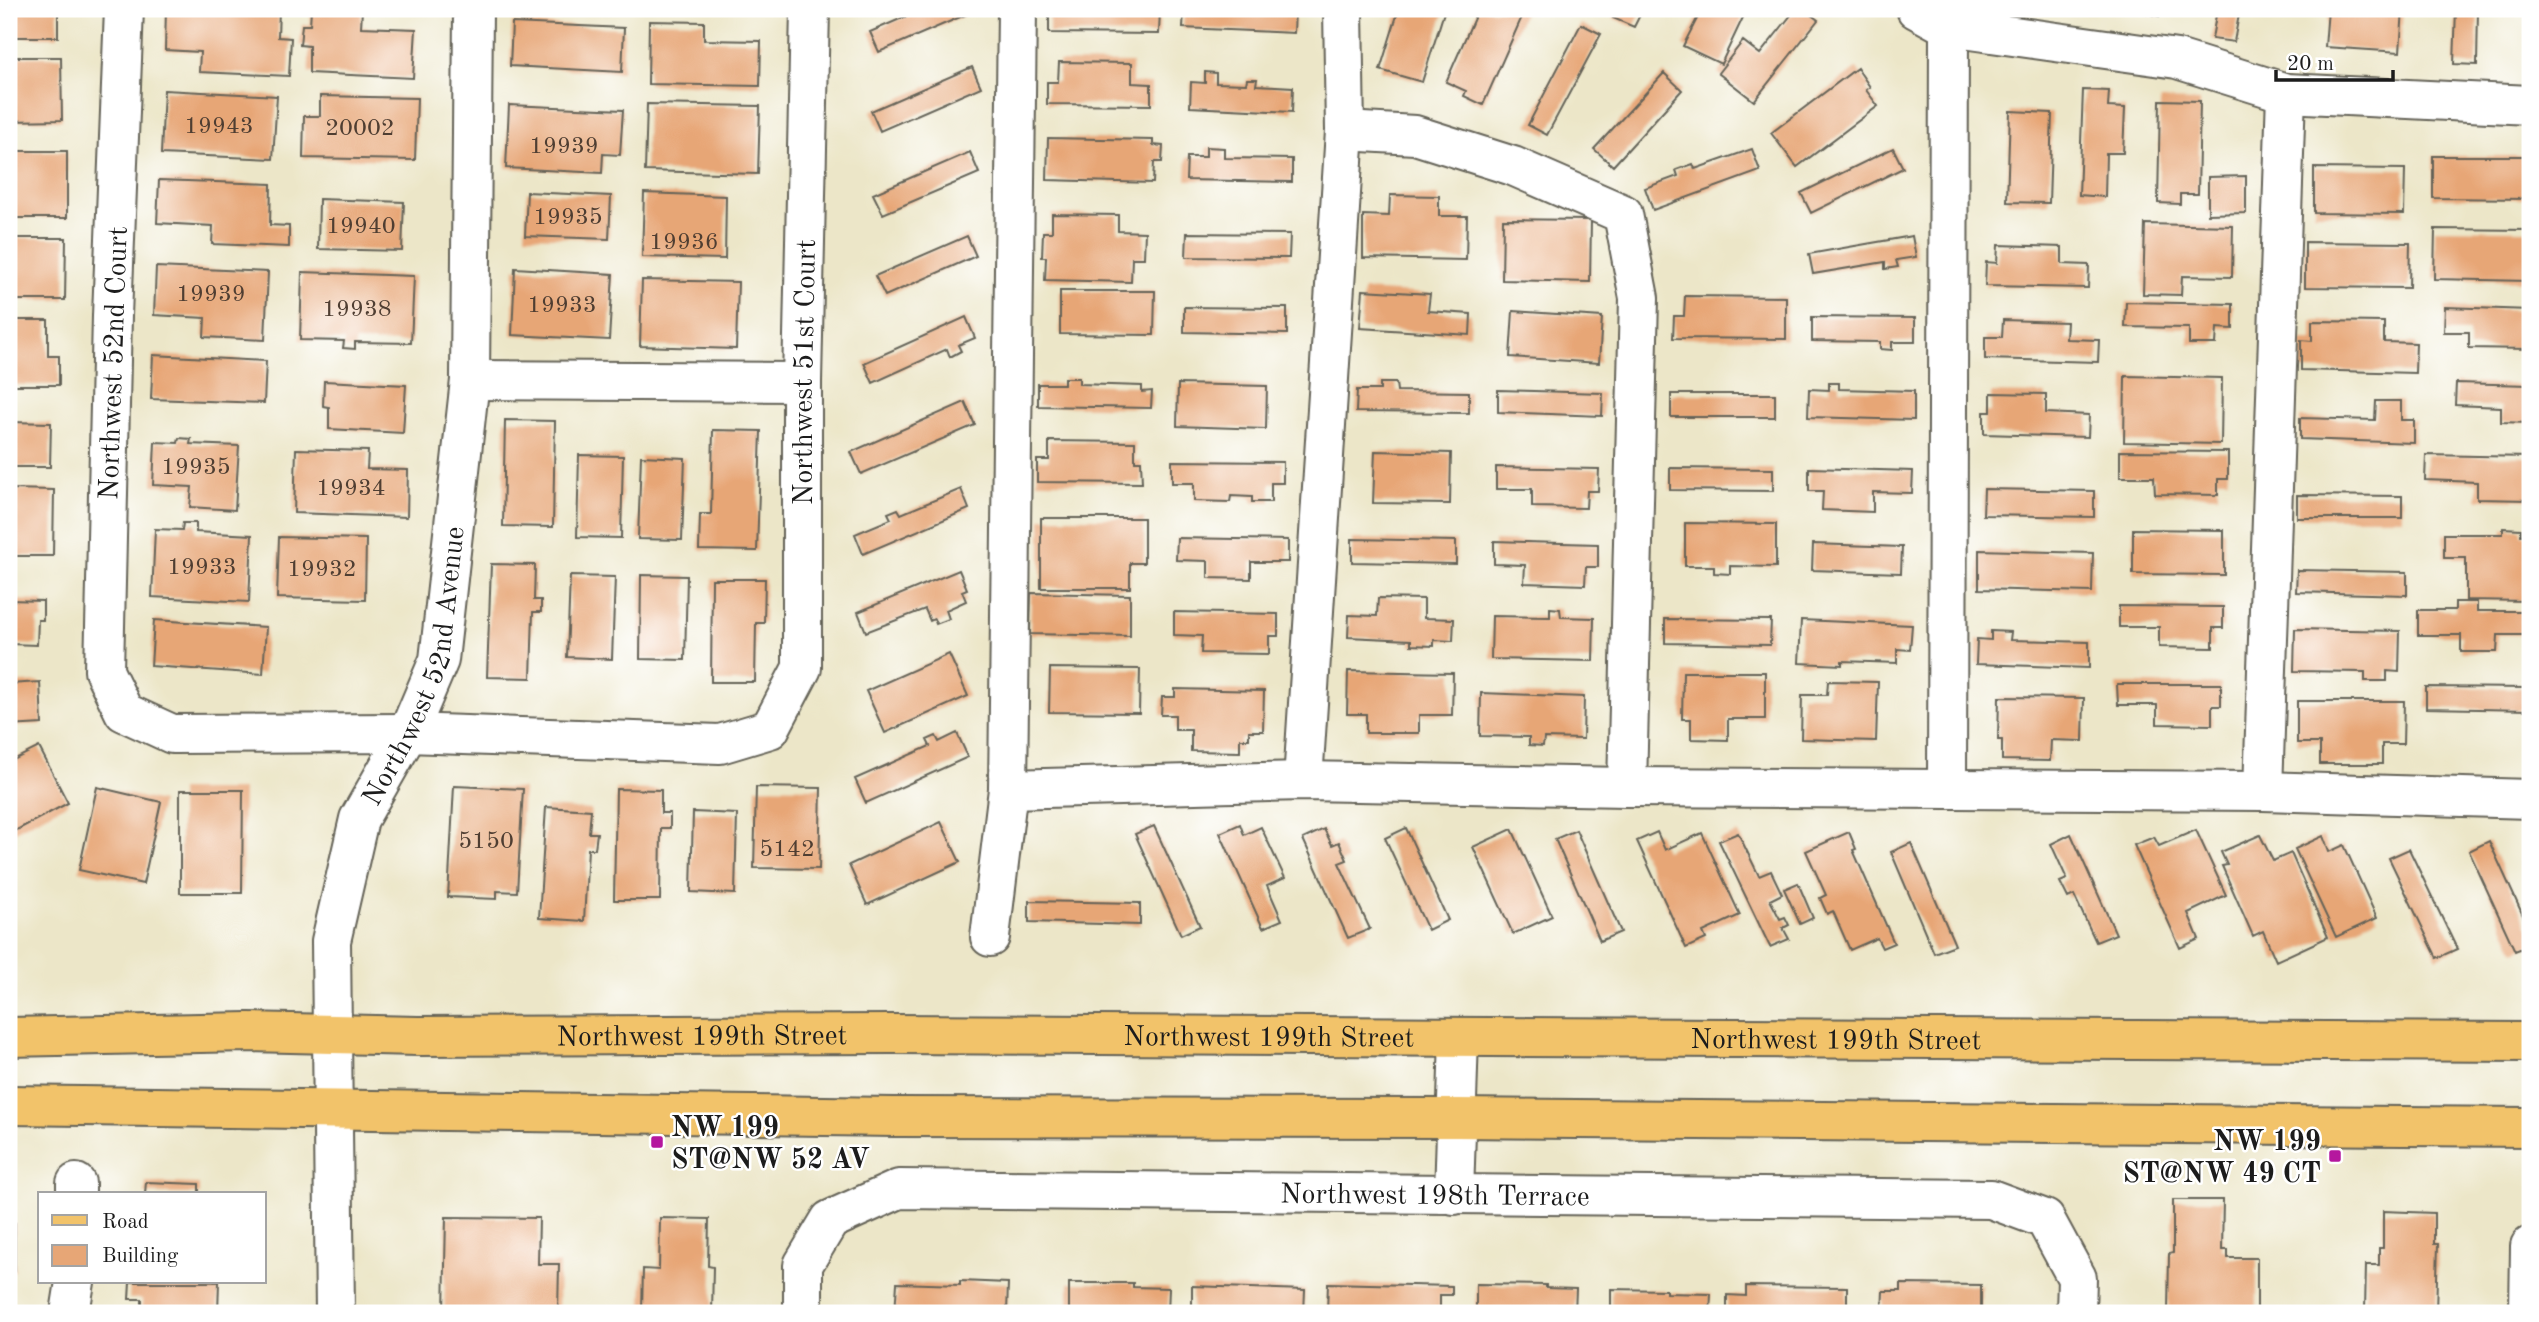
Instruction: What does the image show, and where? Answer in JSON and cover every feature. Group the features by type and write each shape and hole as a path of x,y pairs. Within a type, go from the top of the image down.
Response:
{"main road":[{"name":"Northwest 199th Street","path":"9,1037 248,1032 332,1035 906,1034 2530,1042"},
{"path":"9,1105 894,1117 1457,1118 2530,1127"}],"street":[{"name":"Northwest 52nd Court","path":"124,9 112,316 104,671 124,712 172,734 408,733"},
{"name":"Northwest 52nd Avenue","path":"335,1313 331,941 359,819 408,733 439,660 470,380 473,9"},
{"name":"Northwest 51st Court","path":"408,733 720,744 770,729 802,668 802,382 810,9"},
{"path":"990,937 1008,789 1017,9"},
{"path":"1303,781 1345,131 1343,9"},
{"path":"1916,9 1950,27 2177,59 2286,93 2530,105"},
{"path":"1947,789 1950,27"},
{"path":"2263,791 2286,93"},
{"path":"1345,131 1415,135 1513,166 1623,214 1639,298 1627,788"},
{"path":"470,380 802,382"},
{"path":"1008,789 1303,781 1627,788 2263,791 2530,799"},
{"path":"1454,1195 1459,1037"},
{"name":"Northwest 198th Terrace","path":"803,1313 803,1265 830,1220 899,1189 1991,1199 2045,1219 2077,1278 2076,1313"},
{"path":"2529,1313 2530,1245"},
{"path":"70,1313 75,1284"}],"building":[{"path":"9,9 58,9 58,37 9,37"},
{"path":"166,9 279,9 278,37 291,38 289,76 199,72 200,52 165,50"},
{"path":"311,9 362,10 361,27 416,29 413,78 309,73 309,46 300,45 302,25 310,25"},
{"path":"923,9 979,9 879,52 870,32"},
{"path":"1049,9 1160,9 1159,34 1049,33"},
{"path":"1184,9 1295,9 1294,33 1183,28"},
{"path":"1399,9 1445,9 1422,82 1380,70"},
{"path":"1478,9 1525,10 1483,105 1464,96 1466,91 1446,82"},
{"path":"1617,9 1643,9 1634,27 1613,18"},
{"path":"1702,9 1747,9 1721,64 1683,46"},
{"path":"1796,9 1803,9 1818,20 1754,101 1718,73 1743,41 1760,54"},
{"path":"2129,9 2160,9 2159,16"},
{"path":"2217,9 2240,9 2234,42 2212,39"},
{"path":"2328,9 2403,9 2400,52 2325,47"},
{"path":"2456,9 2478,9 2477,65 2454,64"},
{"path":"649,21 704,22 704,40 761,41 760,86 648,84"},
{"path":"512,23 624,28 622,72 510,66"},
{"path":"1581,24 1601,34 1547,135 1528,125"},
{"path":"9,57 61,57 62,120 9,121"},
{"path":"1059,62 1132,63 1132,83 1151,84 1151,105 1047,104 1047,82 1058,82"},
{"path":"972,67 981,87 880,131 871,111"},
{"path":"1857,68 1870,87 1866,90 1878,106 1797,167 1771,133"},
{"path":"1205,72 1216,73 1216,83 1246,84 1247,79 1257,79 1256,85 1293,87 1292,112 1190,107 1191,82 1205,83"},
{"path":"1664,73 1682,90 1613,166 1594,149"},
{"path":"164,90 277,96 273,159 161,154"},
{"path":"2083,90 2109,91 2108,107 2125,108 2123,153 2106,153 2105,197 2079,195"},
{"path":"320,96 417,98 415,160 303,158 304,116 320,116"},
{"path":"2160,100 2200,101 2198,194 2180,194 2180,204 2158,203"},
{"path":"647,104 760,106 758,174 645,171"},
{"path":"509,105 623,110 620,155 603,154 602,173 506,168"},
{"path":"2010,111 2052,113 2049,203 2007,202"},
{"path":"1048,138 1153,140 1153,145 1163,146 1162,162 1154,162 1153,183 1047,180"},
{"path":"1206,147 1224,148 1224,158 1292,159 1292,182 1186,180 1187,157 1206,157"},
{"path":"1893,148 1903,168 1811,213 1801,193"},
{"path":"1752,149 1760,171 1653,210 1645,188 1678,176 1676,170 1693,164 1695,169"},
{"path":"9,151 67,151 67,218 9,218"},
{"path":"970,152 979,173 883,214 873,194"},
{"path":"2433,156 2530,156 2530,199 2433,198"},
{"path":"2314,168 2405,169 2404,214 2314,213"},
{"path":"2246,176 2246,213 2208,214 2208,177"},
{"path":"159,180 271,184 270,225 289,226 289,247 212,244 213,226 157,223"},
{"path":"527,192 611,196 609,239 525,236"},
{"path":"644,193 726,196 725,259 642,257"},
{"path":"1390,195 1439,196 1439,216 1467,216 1466,260 1363,258 1363,215 1389,216"},
{"path":"319,199 404,202 402,251 318,249"},
{"path":"1052,214 1118,215 1118,231 1145,232 1144,258 1132,258 1131,282 1045,280 1043,232 1052,232"},
{"path":"1503,219 1591,220 1590,282 1502,280"},
{"path":"2145,224 2233,226 2232,277 2182,276 2181,295 2143,294"},
{"path":"2435,229 2530,230 2530,281 2434,279"},
{"path":"1187,233 1290,234 1289,258 1186,257"},
{"path":"967,236 976,256 885,296 875,276"},
{"path":"1912,236 1916,257 1896,260 1898,267 1885,269 1885,262 1813,274 1809,254"},
{"path":"9,238 66,238 65,300 9,300"},
{"path":"2305,242 2410,243 2409,288 2305,287"},
{"path":"1998,245 2062,247 2062,264 2089,265 2088,288 1985,286 1986,262 1997,263"},
{"path":"156,267 268,272 265,340 204,337 205,318 154,315"},
{"path":"515,268 613,274 609,340 512,335"},
{"path":"302,272 414,276 411,343 355,342 355,349 343,348 344,341 300,340"},
{"path":"642,280 738,282 736,349 640,346"},
{"path":"1363,290 1430,294 1428,311 1471,314 1470,335 1360,328"},
{"path":"1060,291 1155,291 1154,335 1060,334"},
{"path":"1685,296 1786,297 1786,339 1673,338 1674,316 1684,316"},
{"path":"2126,302 2233,304 2233,329 2217,328 2216,344 2189,344 2189,328 2125,327"},
{"path":"1184,307 1287,308 1287,334 1184,332"},
{"path":"2445,307 2530,310 2530,349 2469,348 2469,332 2444,332"},
{"path":"1513,311 1602,317 1599,363 1510,357"},
{"path":"966,317 975,338 958,345 961,351 950,357 947,349 873,383 864,363"},
{"path":"1812,317 1915,318 1915,342 1892,342 1892,350 1880,349 1880,342 1812,341"},
{"path":"9,320 48,320 48,356 59,356 59,385 9,385"},
{"path":"2003,320 2067,322 2066,339 2099,340 2098,362 1985,359 1985,337 2002,337"},
{"path":"2312,321 2384,322 2384,342 2416,343 2415,373 2301,370 2301,340 2312,341"},
{"path":"153,355 266,361 264,403 151,399"},
{"path":"2125,376 2222,378 2221,444 2124,442"},
{"path":"1064,378 1079,378 1079,384 1142,386 1142,392 1152,391 1151,408 1038,406 1038,384 1064,384"},
{"path":"324,381 406,385 403,433 329,429 329,407 323,406"},
{"path":"1380,383 1396,383 1397,391 1469,392 1469,413 1356,412 1357,390 1380,390"},
{"path":"1829,383 1839,383 1839,389 1914,391 1914,420 1808,417 1809,389 1829,390"},
{"path":"2456,383 2530,385 2529,423 2501,422 2501,407 2455,405"},
{"path":"1178,384 1267,386 1266,429 1177,426"},
{"path":"1498,390 1603,393 1602,416 1498,412"},
{"path":"1991,393 2046,394 2046,413 2089,415 2088,437 1984,434 1984,412 1991,412"},
{"path":"1671,394 1775,394 1775,417 1671,417"},
{"path":"2376,401 2401,401 2401,420 2414,420 2414,443 2300,439 2300,418 2375,420"},
{"path":"965,402 975,425 861,474 851,452"},
{"path":"505,420 555,421 553,527 503,526"},
{"path":"9,422 51,423 50,467 9,467"},
{"path":"713,430 761,431 757,551 699,550 700,514 711,514"},
{"path":"179,438 191,439 190,444 239,446 235,510 190,507 192,487 153,485 155,442 178,443"},
{"path":"1049,441 1135,442 1135,461 1141,461 1142,483 1037,482 1037,460 1049,460"},
{"path":"296,449 368,451 367,469 408,470 407,517 294,513"},
{"path":"1375,451 1451,453 1450,504 1373,503"},
{"path":"2120,451 2228,452 2228,479 2218,479 2218,495 2155,494 2154,477 2120,477"},
{"path":"579,455 623,456 621,538 577,537"},
{"path":"2426,455 2530,457 2530,500 2477,499 2477,482 2425,480"},
{"path":"641,456 685,458 682,540 638,539"},
{"path":"1172,461 1283,462 1283,483 1271,483 1271,502 1252,502 1252,497 1231,496 1230,502 1194,501 1194,483 1172,483"},
{"path":"1496,467 1599,469 1598,491 1587,491 1586,508 1532,507 1532,489 1496,489"},
{"path":"1670,468 1773,469 1773,491 1670,490"},
{"path":"1809,468 1913,471 1912,493 1873,492 1873,512 1822,510 1823,491 1809,491"},
{"path":"9,489 54,490 53,556 9,556"},
{"path":"961,489 969,509 863,554 855,534 891,519 888,513 898,509 901,514"},
{"path":"1984,489 2094,491 2094,517 1983,515"},
{"path":"2297,495 2402,496 2402,518 2297,518"},
{"path":"1041,518 1144,518 1144,563 1130,563 1130,588 1041,588"},
{"path":"183,523 196,523 196,532 252,535 249,602 152,597 155,529 182,530"},
{"path":"1685,523 1776,524 1776,567 1730,566 1730,574 1714,573 1714,566 1685,566"},
{"path":"2503,528 2521,529 2521,535 2530,535 2530,601 2466,600 2466,558 2444,558 2444,534 2503,534"},
{"path":"2133,529 2224,530 2224,575 2133,574"},
{"path":"279,537 366,539 365,600 277,598"},
{"path":"1177,538 1288,540 1288,562 1251,562 1251,579 1208,578 1208,561 1176,560"},
{"path":"1352,539 1456,541 1456,564 1352,562"},
{"path":"1494,541 1598,544 1598,567 1586,567 1585,585 1524,583 1525,565 1494,564"},
{"path":"1813,544 1902,547 1901,573 1812,570"},
{"path":"1979,550 2093,553 2092,592 1979,589"},
{"path":"491,564 535,565 534,600 541,600 541,612 533,612 531,678 487,677"},
{"path":"959,570 967,589 962,591 966,601 946,610 949,619 936,624 934,619 930,621 925,609 866,632 858,612"},
{"path":"2297,570 2407,572 2407,595 2296,592"},
{"path":"641,575 687,576 685,660 640,659"},
{"path":"570,576 615,577 612,659 567,657"},
{"path":"712,579 765,579 764,623 756,623 755,682 711,682"},
{"path":"1031,593 1130,595 1130,636 1030,634"},
{"path":"1378,598 1424,599 1424,618 1454,619 1453,641 1434,640 1434,646 1411,645 1411,640 1348,637 1349,615 1377,616"},
{"path":"9,600 43,601 43,620 38,620 37,645 9,644"},
{"path":"2455,602 2477,602 2477,611 2530,611 2530,635 2498,635 2497,652 2461,652 2461,635 2418,635 2418,610 2455,610"},
{"path":"2119,606 2223,607 2223,628 2213,628 2213,648 2159,647 2159,627 2119,627"},
{"path":"1550,608 1560,609 1561,617 1594,618 1593,661 1491,659 1492,616 1550,617"},
{"path":"1174,612 1278,614 1278,636 1269,636 1269,654 1201,653 1202,636 1174,635"},
{"path":"1665,619 1771,620 1770,645 1665,643"},
{"path":"154,620 266,627 263,674 151,666"},
{"path":"1801,620 1912,625 1910,650 1897,649 1897,663 1799,663"},
{"path":"2295,629 2400,631 2399,672 2387,671 2387,681 2365,681 2365,672 2294,671"},
{"path":"1991,631 2011,632 2010,640 2089,642 2089,668 1976,664 1977,639 1991,640"},
{"path":"949,654 968,696 885,733 866,691"},
{"path":"1050,668 1140,669 1139,713 1049,712"},
{"path":"1348,671 1453,673 1452,715 1419,715 1419,733 1366,733 1366,714 1347,714"},
{"path":"1683,672 1765,672 1765,719 1728,719 1728,740 1691,739 1691,719 1682,719"},
{"path":"1828,681 1878,682 1876,741 1801,739 1802,695 1827,695"},
{"path":"40,682 42,724 9,726 9,684"},
{"path":"2117,684 2221,684 2221,706 2212,706 2212,725 2157,724 2157,705 2118,705"},
{"path":"2426,687 2530,688 2530,710 2426,708"},
{"path":"1175,689 1264,691 1263,731 1249,731 1249,739 1240,739 1240,752 1191,751 1191,730 1175,730 1175,715 1161,715 1162,697 1175,697"},
{"path":"1481,693 1584,697 1583,739 1544,738 1543,746 1529,745 1529,737 1480,736"},
{"path":"1999,697 2084,698 2083,741 2051,740 2050,761 2002,760 2002,740 1998,740"},
{"path":"2297,701 2404,701 2403,744 2382,744 2382,764 2320,764 2320,743 2297,743"},
{"path":"957,733 968,757 866,803 855,779 930,746 927,740 936,736 939,742"},
{"path":"39,747 68,803 9,834 9,762"},
{"path":"454,786 523,789 517,892 497,891 497,899 448,897"},
{"path":"97,787 161,802 143,884 79,870"},
{"path":"756,787 821,788 819,869 754,868"},
{"path":"616,789 661,790 661,813 670,813 670,828 661,828 660,900 614,900"},
{"path":"180,790 243,790 242,893 180,893"},
{"path":"546,807 591,810 589,833 597,833 595,849 588,849 584,921 539,918"},
{"path":"693,812 737,814 735,894 691,892"},
{"path":"941,822 960,862 867,905 849,865"},
{"path":"1240,824 1244,835 1261,827 1285,878 1267,886 1282,920 1263,928 1220,833"},
{"path":"1154,826 1200,926 1181,935 1135,834"},
{"path":"1406,828 1448,920 1428,930 1385,838"},
{"path":"1324,829 1332,845 1339,842 1347,860 1339,863 1370,929 1348,938 1303,839"},
{"path":"1512,829 1552,916 1513,934 1473,847"},
{"path":"1576,830 1621,932 1600,941 1555,839"},
{"path":"2196,830 2226,895 2188,913 2199,939 2180,948 2134,845 2154,837 2159,846"},
{"path":"1657,832 1665,850 1702,833 1740,915 1703,932 1706,939 1686,948 1637,841"},
{"path":"1849,832 1856,849 1853,850 1894,943 1882,948 1877,938 1850,950 1833,911 1827,914 1820,898 1826,895 1806,851"},
{"path":"1738,833 1759,876 1771,871 1782,894 1770,900 1780,919 1785,917 1789,925 1783,928 1789,939 1770,947 1719,841"},
{"path":"2071,834 2116,934 2096,942 2074,895 2068,898 2060,882 2067,879 2051,844"},
{"path":"2260,835 2273,861 2291,853 2328,937 2276,961 2263,931 2253,936 2222,866 2227,865 2221,852"},
{"path":"2323,836 2329,852 2344,845 2377,918 2336,937 2295,849"},
{"path":"2489,841 2530,931 2530,945 2515,951 2469,851"},
{"path":"1911,843 1955,945 1934,953 1891,852"},
{"path":"2409,849 2457,949 2437,958 2389,858"},
{"path":"1798,883 1813,918 1800,924 1784,889"},
{"path":"1029,901 1140,903 1140,925 1029,922"},
{"path":"146,1182 199,1184 199,1192 145,1192"},
{"path":"2173,1200 2223,1200 2222,1250 2228,1250 2228,1258 2257,1258 2257,1313 2168,1312 2169,1254 2173,1253"},
{"path":"2383,1211 2434,1213 2434,1244 2438,1244 2436,1312 2365,1310 2366,1265 2379,1265 2379,1248 2383,1248"},
{"path":"446,1217 539,1218 538,1264 559,1264 558,1313 444,1313"},
{"path":"660,1218 709,1219 708,1266 713,1267 712,1313 642,1311 643,1269 659,1270"},
{"path":"9,1223 15,1223 15,1271 9,1271"},
{"path":"960,1281 1008,1283 1007,1313 895,1313 897,1283 960,1285"},
{"path":"1069,1283 1133,1283 1133,1287 1169,1288 1168,1313 1069,1313"},
{"path":"1328,1283 1452,1286 1452,1295 1440,1295 1440,1313 1327,1313"},
{"path":"130,1284 219,1284 218,1312 142,1313 142,1299 129,1299"},
{"path":"1476,1284 1546,1285 1546,1288 1576,1289 1575,1313 1476,1313"},
{"path":"1901,1284 1981,1285 1981,1313 1882,1313 1883,1291 1901,1291"},
{"path":"1192,1286 1305,1290 1304,1313 1192,1313"},
{"path":"1746,1286 1847,1287 1847,1313 1727,1313 1727,1295 1746,1296"},
{"path":"1611,1289 1711,1294 1710,1313 1611,1313"}],"place":[{"name":"NW 199 ST@NW 52 AV","path":"657,1142"},
{"name":"NW 199 ST@NW 49 CT","path":"2335,1156"}]}
